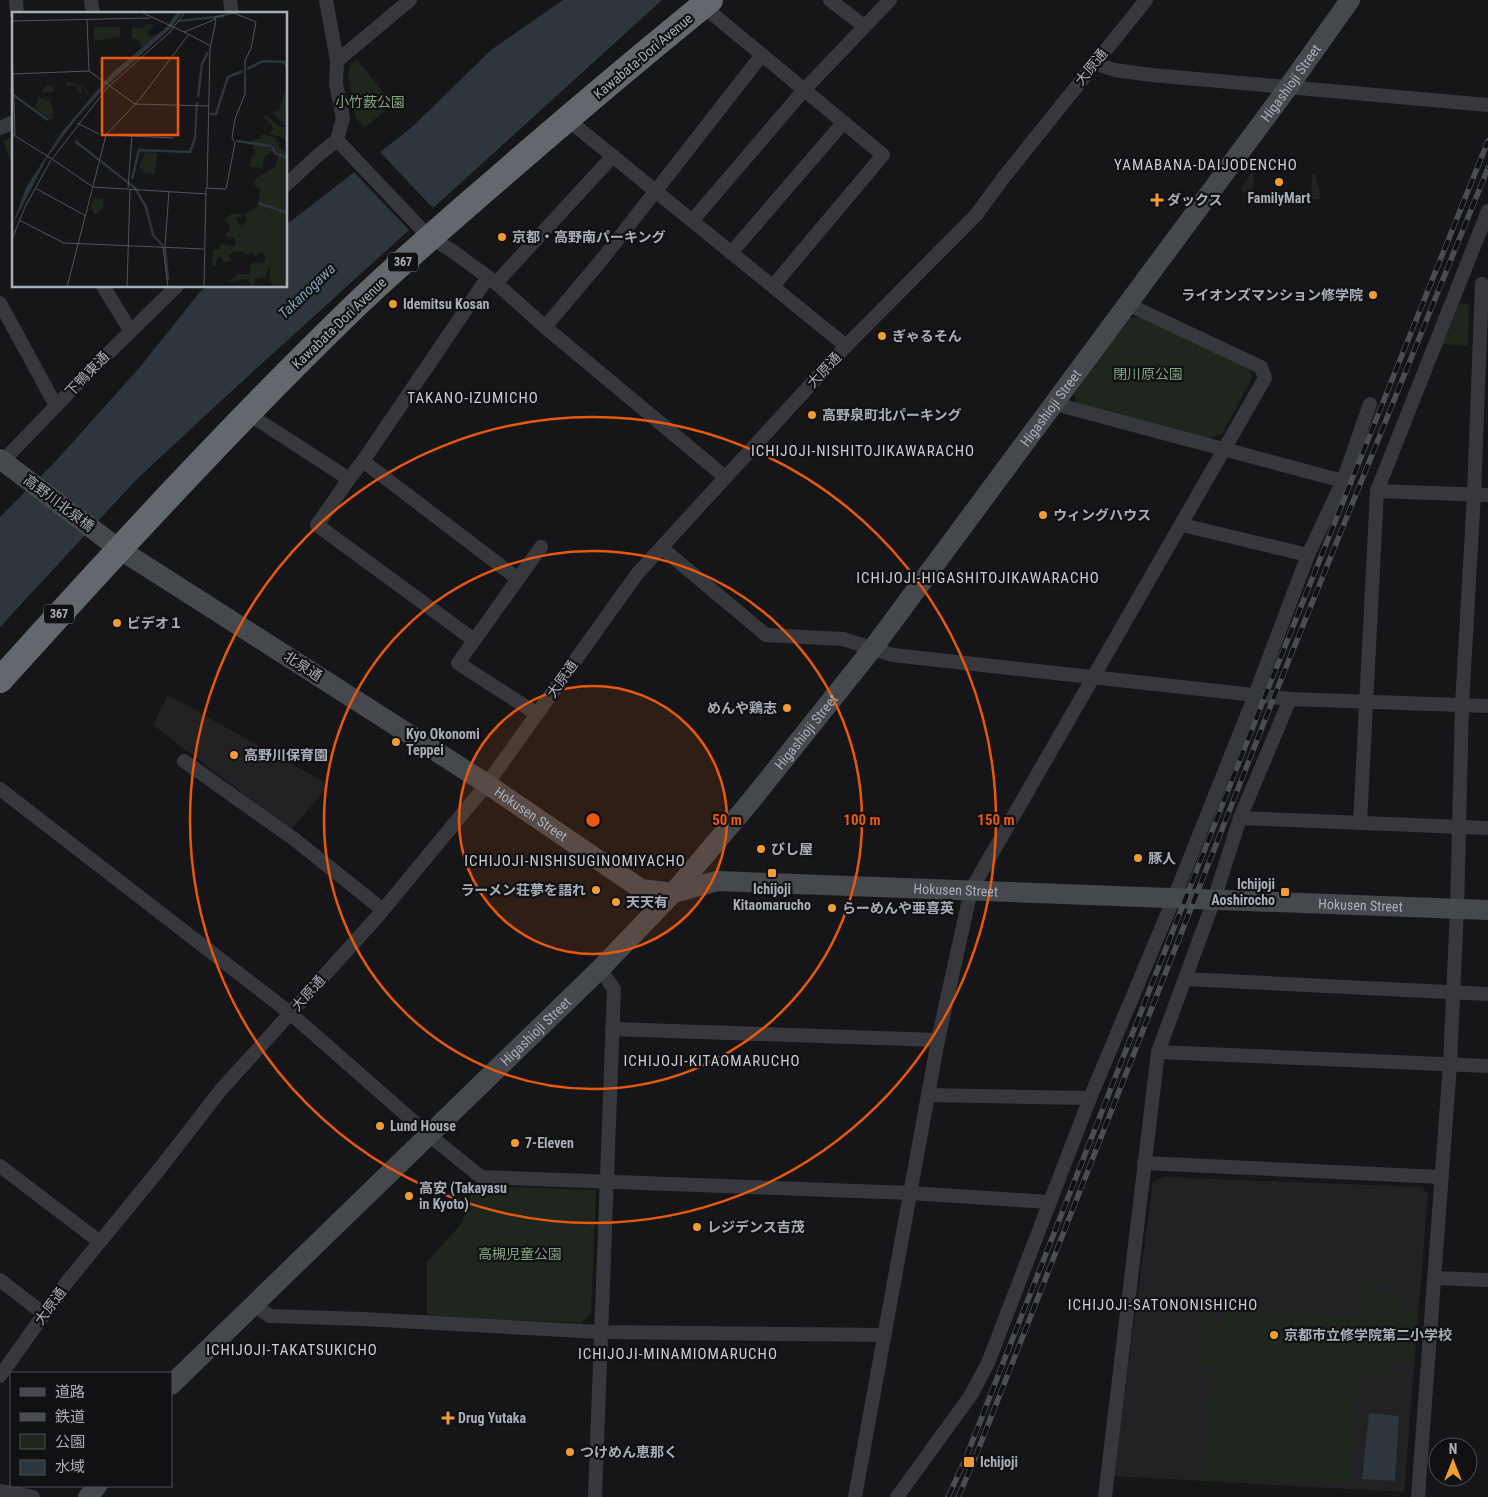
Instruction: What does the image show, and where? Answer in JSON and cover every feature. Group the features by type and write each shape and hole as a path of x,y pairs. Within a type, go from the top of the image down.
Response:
{"highway":[{"name":"Kawabata-Dori Avenue","path":"0,680 110,542 247,413 355,305 422,231 567,119 706,3"}],"street":[{"path":"326,0 337,62 336,84 343,118 340,144 422,231 492,280 725,477"},
{"path":"337,62 410,0"},
{"path":"830,0 864,26"},
{"path":"692,221 804,90 890,0"},
{"name":"大原通","path":"0,1376 68,1282 220,1091 383,910 488,784 636,574 662,548 846,346 976,215 1094,63 1146,0"},
{"name":"Higashioji Street","path":"172,1384 600,969 673,893 750,802 873,648 1055,404 1350,0"},
{"path":"706,3 761,56 883,155 773,286"},
{"path":"545,326 604,257 654,190 761,56"},
{"path":"1094,63 1114,70 1488,105"},
{"path":"567,119 846,346"},
{"path":"0,128 12,123"},
{"path":"731,253 844,123"},
{"path":"288,183 316,158 340,144"},
{"path":"474,640 317,525 492,280 612,156"},
{"path":"1360,823 1377,491 1488,210"},
{"path":"1418,1497 1450,1064 1457,908 1462,705 1481,495 1485,284 1463,276"},
{"path":"104,288 130,330"},
{"name":"下鴨東通","path":"5,464 56,406 130,330 175,288"},
{"path":"0,303 56,406"},
{"path":"855,1497 938,1040 971,890 1265,378 1261,367 1128,304"},
{"path":"1055,404 1343,481"},
{"path":"897,1497 971,1394 988,1363 1090,1098 1174,898 1255,695 1308,555 1343,481 1370,404"},
{"path":"247,413 349,479"},
{"path":"363,461 518,579"},
{"name":"高野川北泉橋","path":"5,464 110,542"},
{"path":"1377,491 1481,495"},
{"path":"1182,525 1308,555"},
{"name":"北泉通","path":"110,542 488,784"},
{"path":"538,714 458,664 541,547"},
{"path":"662,548 766,635 843,639 893,655 1290,699 1488,706"},
{"path":"1104,1497 1158,1052 1214,900 1240,818 1290,699"},
{"path":"184,761 294,839 383,910"},
{"name":"Hokusen Street","path":"488,784 641,889 673,893 717,880 1457,908"},
{"path":"0,789 290,1013 429,1135 481,1177 910,1193 1049,1202"},
{"path":"1240,818 1488,828"},
{"path":"1457,908 1488,910"},
{"path":"595,1497 614,989 600,969"},
{"path":"1185,979 1488,994"},
{"path":"612,1029 938,1040"},
{"path":"1158,1052 1488,1066"},
{"path":"928,1095 1090,1098"},
{"path":"1144,1163 1441,1178"},
{"path":"0,1166 100,1242"},
{"path":"1435,1278 1488,1280"},
{"path":"0,1280 44,1314"},
{"path":"253,1305 270,1316 363,1319 600,1332 885,1335"},
{"path":"0,1491 33,1497"}],"shaded area":[{"path":"1251,173 1254,173 1253,195 1311,197 1312,174 1315,173 1321,199 1251,197 1241,190"},
{"name":"高野川保育園","path":"168,695 329,785 291,830 153,725"},
{"name":"京都市立修学院第二小学校","path":"1164,1177 1422,1187 1428,1194 1404,1492 1113,1476 1153,1182"}],"green space":[{"name":"小竹薮公園","path":"356,59 393,104 365,127 356,119 348,76 350,67"},
{"path":"12,137 12,165 3,141"},
{"path":"1460,303 1469,304 1468,346 1442,344"},
{"name":"閉川原公園","path":"1139,317 1249,368 1252,378 1222,434 1208,439 1076,403 1074,393 1129,318"},
{"name":"高槻児童公園","path":"474,1186 596,1190 591,1313 581,1323 427,1316 427,1262 461,1224"},
{"path":"1361,1288 1382,1290 1417,1313 1413,1363 1391,1362 1390,1376 1363,1375 1361,1393 1357,1393 1349,1483 1203,1478 1213,1368 1210,1365 1200,1364 1202,1321 1223,1322 1226,1306 1358,1318"}],"water":[{"name":"Takanogawa","path":"563,0 662,0 136,480 0,627 0,517 55,462 140,367 205,288 288,288 288,223 411,128 491,50"},
{"path":"1369,1413 1399,1416 1395,1481 1362,1479"}],"pier":[{"path":"378,150 433,208 410,231 352,170"}],"railway":[{"path":"948,1497 965,1460 1265,696 1488,141"},
{"path":"958,1497 1274,697 1488,168"}],"place":[{"name":"FamilyMart","path":"1279,182"},
{"name":"ダックス","path":"1157,200"},
{"name":"京都・高野南パーキング","path":"502,237"},
{"name":"ライオンズマンション修学院","path":"1373,295"},
{"name":"Idemitsu Kosan","path":"393,304"},
{"name":"ぎゃるそん","path":"882,336"},
{"name":"高野泉町北パーキング","path":"812,415"},
{"name":"ウィングハウス","path":"1043,515"},
{"name":"ビデオ１","path":"117,623"},
{"name":"めんや鶏志","path":"787,708"},
{"name":"Kyo Okonomi Teppei","path":"396,742"},
{"name":"高野川保育園","path":"234,755"},
{"name":"びし屋","path":"761,849"},
{"name":"豚人","path":"1138,858"},
{"name":"Ichijoji Kitaomarucho","path":"772,873"},
{"name":"ラーメン荘夢を語れ","path":"596,890"},
{"name":"Ichijoji Aoshirocho","path":"1285,892"},
{"name":"天天有","path":"616,902"},
{"name":"らーめんや亜喜英","path":"832,908"},
{"name":"Lund House","path":"380,1126"},
{"name":"7-Eleven","path":"515,1143"},
{"name":"高安 (Takayasu in Kyoto)","path":"409,1196"},
{"name":"レジデンス吉茂","path":"697,1227"},
{"name":"京都市立修学院第二小学校","path":"1274,1335"},
{"name":"Drug Yutaka","path":"448,1418"},
{"name":"つけめん恵那く","path":"570,1452"},
{"name":"Ichijoji","path":"969,1462"}],"district":[{"name":"YAMABANA-DAIJODENCHO","path":"1206,165"},
{"name":"TAKANO-IZUMICHO","path":"473,398"},
{"name":"ICHIJOJI-NISHITOJIKAWARACHO","path":"863,451"},
{"name":"ICHIJOJI-HIGASHITOJIKAWARACHO","path":"978,578"},
{"name":"ICHIJOJI-NISHISUGINOMIYACHO","path":"575,861"},
{"name":"ICHIJOJI-KITAOMARUCHO","path":"712,1061"},
{"name":"ICHIJOJI-SATONONISHICHO","path":"1163,1305"},
{"name":"ICHIJOJI-TAKATSUKICHO","path":"292,1350"},
{"name":"ICHIJOJI-MINAMIOMARUCHO","path":"678,1354"}]}
